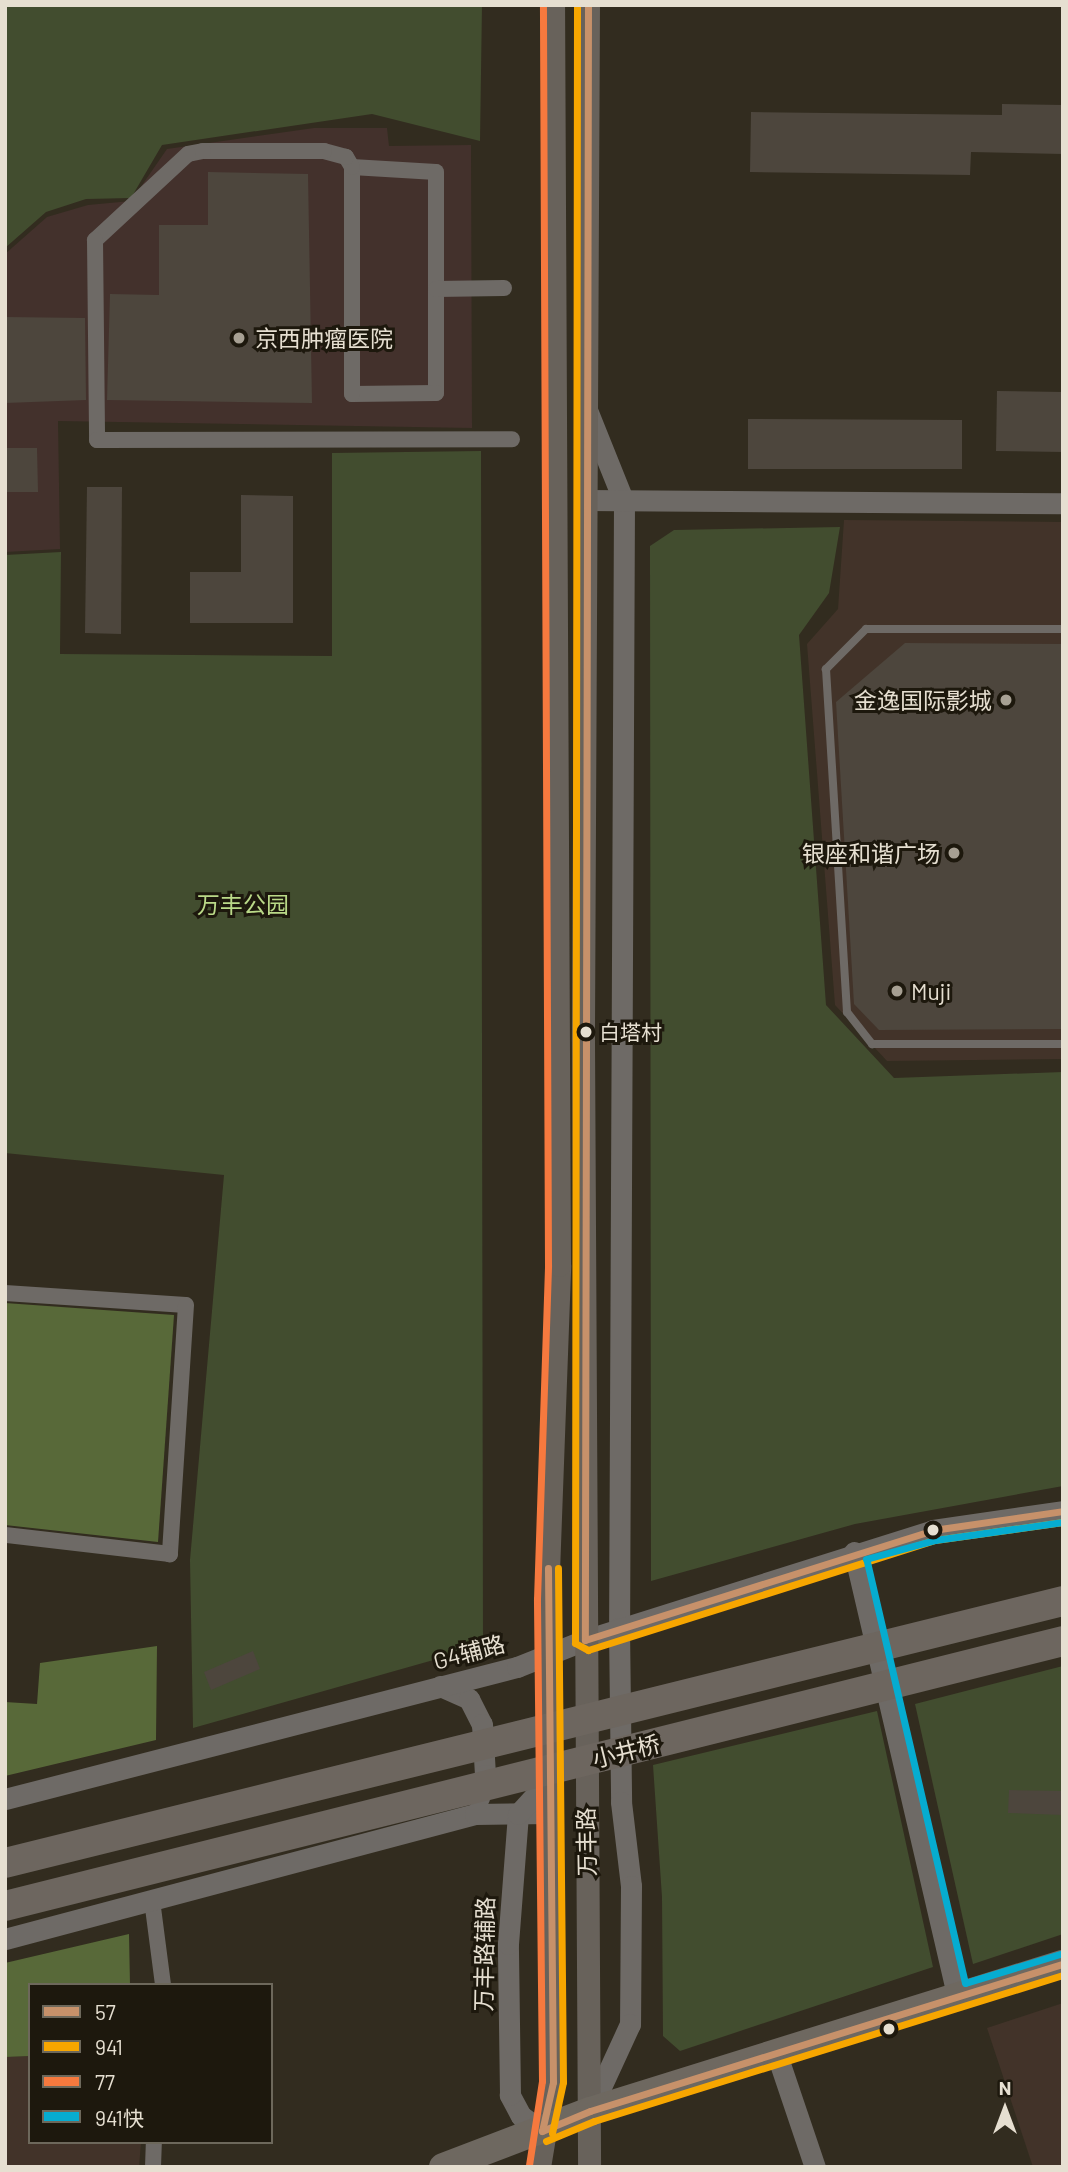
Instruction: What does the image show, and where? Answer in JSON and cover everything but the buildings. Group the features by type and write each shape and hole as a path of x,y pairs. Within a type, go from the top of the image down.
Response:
{"highway":[{"name":"小井桥","path":"5,1863 1063,1601"},
{"name":"小井桥","path":"5,1906 223,1854 1063,1641"},
{"path":"443,2167 542,2131 590,2110 776,2055 1063,1964"}],"main road":[{"name":"万丰路","path":"539,2167 542,2131 553,2082 552,1813 548,1655 559,1265 553,5"},
{"name":"万丰路","path":"588,5 584,500 584,1640 589,2167"}],"street":[{"path":"352,167 436,172 436,393 352,394 352,167 346,157 324,150 188,155 95,240 97,440 512,439"},
{"path":"436,289 505,288"},
{"path":"585,405 624,502 619,1628 621,1802 631,1886 630,2024 590,2110"},
{"path":"584,500 1063,503"},
{"path":"5,1293 186,1305 170,1554 5,1535"},
{"name":"G4辅路","path":"5,1799 440,1686 548,1655 619,1628 854,1552 933,1530 1063,1511"},
{"path":"854,1552 957,1996"},
{"path":"440,1686 469,1699 482,1724 485,1776 475,1814"},
{"path":"518,1814 551,1778"},
{"path":"5,1939 475,1814 552,1813"},
{"name":"万丰路辅路","path":"518,1814 508,1944 510,2095 521,2116 542,2131"},
{"path":"152,1900 163,1983"},
{"path":"776,2055 815,2167"},
{"path":"153,2167 154,2144"}],"lane":[{"path":"1063,629 866,629 826,669 847,1012 872,1044 1063,1044"}],"shaded area":[{"name":"京西肿瘤医院","path":"314,128 387,128 389,146 471,145 472,428 58,421 60,549 5,552 5,254 47,217 88,205 131,201 167,149"},
{"name":"银座和谐广场","path":"844,520 1063,522 1063,1059 887,1061 835,1005 807,644 838,609"},
{"path":"1063,2003 1063,2167 1033,2167 987,2028"},
{"path":"28,2056 28,2144 141,2144 139,2167 5,2167 5,2057"}],"green space":[{"path":"5,5 482,5 480,141 372,114 162,145 131,198 86,199 46,212 5,248"},
{"name":"万丰公园","path":"481,451 483,1646 193,1728 190,1560 224,1175 5,1153 5,555 61,552 60,654 332,656 332,453"},
{"path":"840,527 829,593 799,635 826,1005 894,1078 1063,1072 1063,1486 855,1524 651,1581 650,546 674,530"},
{"path":"5,1303 174,1315 158,1542 5,1525"},
{"path":"157,1646 156,1740 5,1776 5,1702 37,1704 40,1663"},
{"path":"1063,1666 1063,1934 973,1964 915,1704"},
{"path":"877,1711 933,1967 680,2051 663,2036 662,1897 653,1765"},
{"path":"129,1934 130,1983 28,1983 28,2056 5,2057 5,1963"}],"transit line":[{"name":"77","path":"529,2165 542,2081 537,1599 548,1265 543,5"},
{"name":"941","path":"577,5 575,1643 588,1650 935,1540 1063,1522"},
{"name":"57","path":"588,5 585,1640 933,1530 1063,1511"},
{"name":"941快","path":"1060,1954 965,1983 866,1559 935,1540 1063,1522"},
{"name":"57","path":"542,2131 553,2082 548,1568"},
{"name":"941","path":"552,2133 563,2082 558,1568"},
{"name":"57","path":"542,2131 590,2111 1063,1964"},
{"name":"941","path":"546,2141 594,2121 1063,1975"}],"place":[{"name":"京西肿瘤医院","path":"239,338"},
{"name":"金逸国际影城","path":"1006,700"},
{"name":"银座和谐广场","path":"954,853"},
{"name":"Muji","path":"897,991"},
{"name":"白塔村","path":"586,1032"}]}
